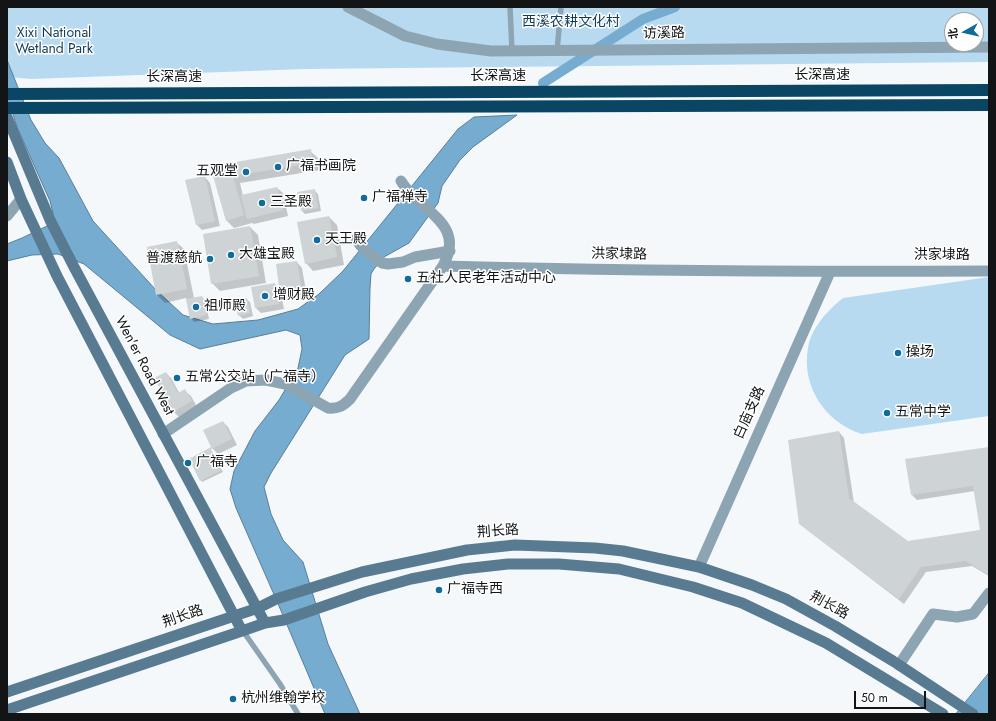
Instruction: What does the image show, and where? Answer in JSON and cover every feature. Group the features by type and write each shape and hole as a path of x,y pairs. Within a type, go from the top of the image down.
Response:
{"highway":[{"name":"长深高速","path":"7,94 989,90"},
{"path":"7,108 989,106"}],"main road":[{"name":"Wen'er Road West","path":"7,117 50,220 74,267 266,623"},
{"path":"7,162 21,199 57,276 242,630"},
{"path":"7,186 21,199"},
{"name":"荆长路","path":"7,692 258,608 276,599 362,572 467,550 515,545 581,547 616,550 698,567 752,585 786,599 835,626 948,696 973,714"},
{"path":"7,710 242,630 266,623 284,620 365,592 411,579 470,568 508,564 559,564 619,569 693,587 742,604 826,643 941,712"}],"street":[{"name":"访溪路","path":"348,7 405,36 437,44 491,51 989,47"},
{"path":"163,434 231,388 246,381 266,380 285,384 328,408 343,406 350,399 443,266 450,251 450,240 437,217 404,185"},
{"path":"7,216 21,199"},
{"path":"359,242 382,263 388,264 403,262 415,257 450,251"},
{"name":"洪家埭路","path":"443,266 830,272 989,271"},
{"name":"白庙支路","path":"698,567 830,272"},
{"path":"899,665 933,614 957,617 973,614 989,593"}],"lane":[{"path":"510,7 512,50"},
{"path":"557,51 562,7"},
{"path":"242,630 280,684 298,714"}],"green space":[{"name":"Xixi National Wetland Park","path":"7,7 989,7 989,62 305,69 31,79 8,77"},
{"name":"操场","path":"989,277 989,416 862,434 849,429 837,421 819,402 808,376 808,348 816,327 832,308 843,298"}],"shaded area":[{"path":"7,60 31,120 45,143 59,158 93,221 156,290 183,315 213,324 258,320 298,309 319,294 343,271 458,129 474,117 517,115 473,147 460,160 442,186 438,203 409,243 384,257 374,269 371,274 370,288 369,339 345,355 271,473 264,487 271,514 283,540 303,562 328,644 360,714 325,714 236,508 230,489 234,471 255,431 279,400 298,368 302,349 300,335 286,330 200,349 170,335 84,264 58,254 32,255 7,261 7,244 49,225 53,213 50,201 17,127 7,95"},
{"path":"989,673 989,714 956,714"}],"building":[{"path":"311,149 313,163 233,176 244,215 226,221 211,169 230,163"},
{"path":"205,176 215,221 196,225 185,180"},
{"name":"三圣殿","path":"277,187 283,210 247,219 241,195"},
{"path":"315,189 318,208 301,211 297,192"},
{"name":"天王殿","path":"329,216 337,257 305,264 297,222"},
{"name":"大雄宝殿","path":"250,226 259,276 211,284 203,234"},
{"path":"177,241 187,289 156,295 147,247"},
{"path":"297,261 302,291 280,294 276,264"},
{"name":"增财殿","path":"275,283 279,304 255,308 251,287"},
{"name":"祖师殿","path":"202,296 207,315 190,319 186,299"},
{"path":"247,298 250,313 238,316 235,300"},
{"path":"166,372 178,393 185,389 192,401 173,412 154,378"},
{"path":"223,421 232,439 211,449 222,470 200,481 189,459 211,447 203,430"},
{"path":"839,431 849,498 908,541 980,530 973,486 911,495 905,459 989,447 989,575 966,561 921,567 899,599 799,524 788,440"}],"waterway":[{"path":"543,83 643,19 675,7"}],"place":[{"name":"广福书画院","path":"278,167"},
{"name":"五观堂","path":"246,172"},
{"name":"广福禅寺","path":"364,198"},
{"name":"三圣殿","path":"262,203"},
{"name":"天王殿","path":"317,240"},
{"name":"大雄宝殿","path":"231,255"},
{"name":"普渡慈航","path":"210,259"},
{"name":"五社人民老年活动中心","path":"408,279"},
{"name":"增财殿","path":"265,296"},
{"name":"祖师殿","path":"196,307"},
{"name":"操场","path":"898,353"},
{"name":"五常公交站（广福寺）","path":"177,378"},
{"name":"五常中学","path":"887,413"},
{"name":"广福寺","path":"188,463"},
{"name":"广福寺西","path":"439,590"},
{"name":"杭州维翰学校","path":"233,699"}],"park label":[{"name":"西溪农耕文化村","path":"571,23"}]}
